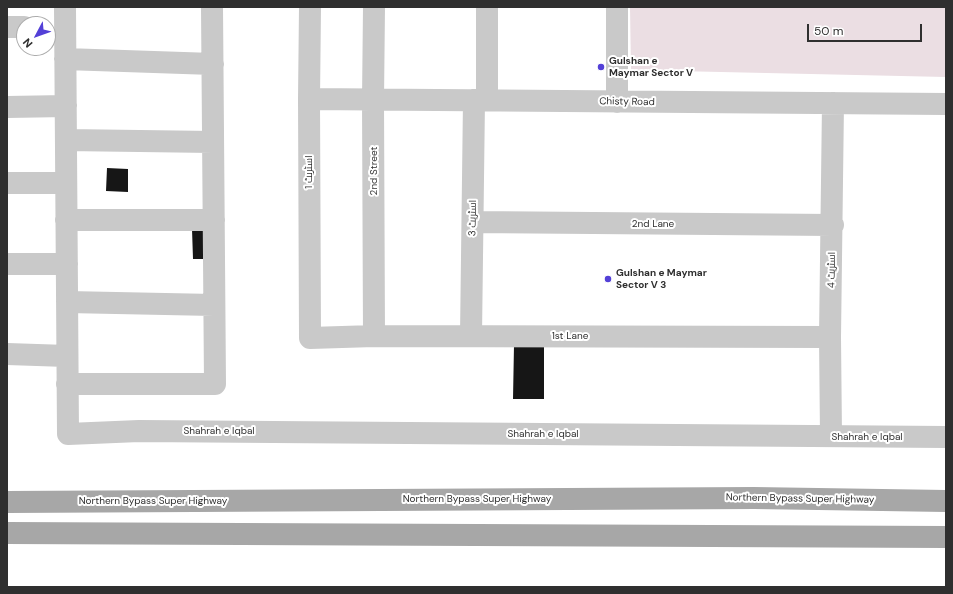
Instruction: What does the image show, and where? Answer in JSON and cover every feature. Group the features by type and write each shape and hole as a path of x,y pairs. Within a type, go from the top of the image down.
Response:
{"main road":[{"name":"Northern Bypass Super Highway","path":"7,502 754,498 946,501"},
{"path":"7,533 946,537"}],"street":[{"path":"59,20 66,59 67,384 215,384 212,7"},
{"name":"اسٹریٹ 1","path":"310,7 310,338"},
{"name":"2nd Street","path":"374,7 374,336"},
{"name":"اسٹریٹ 3","path":"471,336 473,222 487,7"},
{"path":"617,102 618,7"},
{"path":"66,59 213,64"},
{"name":"Chisty Road","path":"309,99 946,104"},
{"name":"اسٹریٹ 4","path":"831,436 830,337 833,225 833,103"},
{"path":"7,107 66,106"},
{"path":"66,140 213,142"},
{"path":"7,183 66,183"},
{"path":"66,220 214,220"},
{"name":"2nd Lane","path":"473,222 833,225"},
{"path":"7,264 67,264"},
{"path":"67,302 214,305"},
{"name":"1st Lane","path":"310,338 374,336 830,337"},
{"path":"7,354 67,356"},
{"name":"Shahrah e Iqbal","path":"67,384 68,434 139,431 946,437"}],"shaded area":[{"path":"630,7 946,7 946,77 631,70"}],"building":[{"path":"107,168 128,169 128,192 106,191"},
{"path":"192,229 209,229 210,259 193,259"},
{"path":"514,345 544,346 544,399 513,399"}],"place":[{"name":"Gulshan e Maymar Sector V","path":"601,67"},
{"name":"Gulshan e Maymar Sector V 3","path":"608,279"}]}
